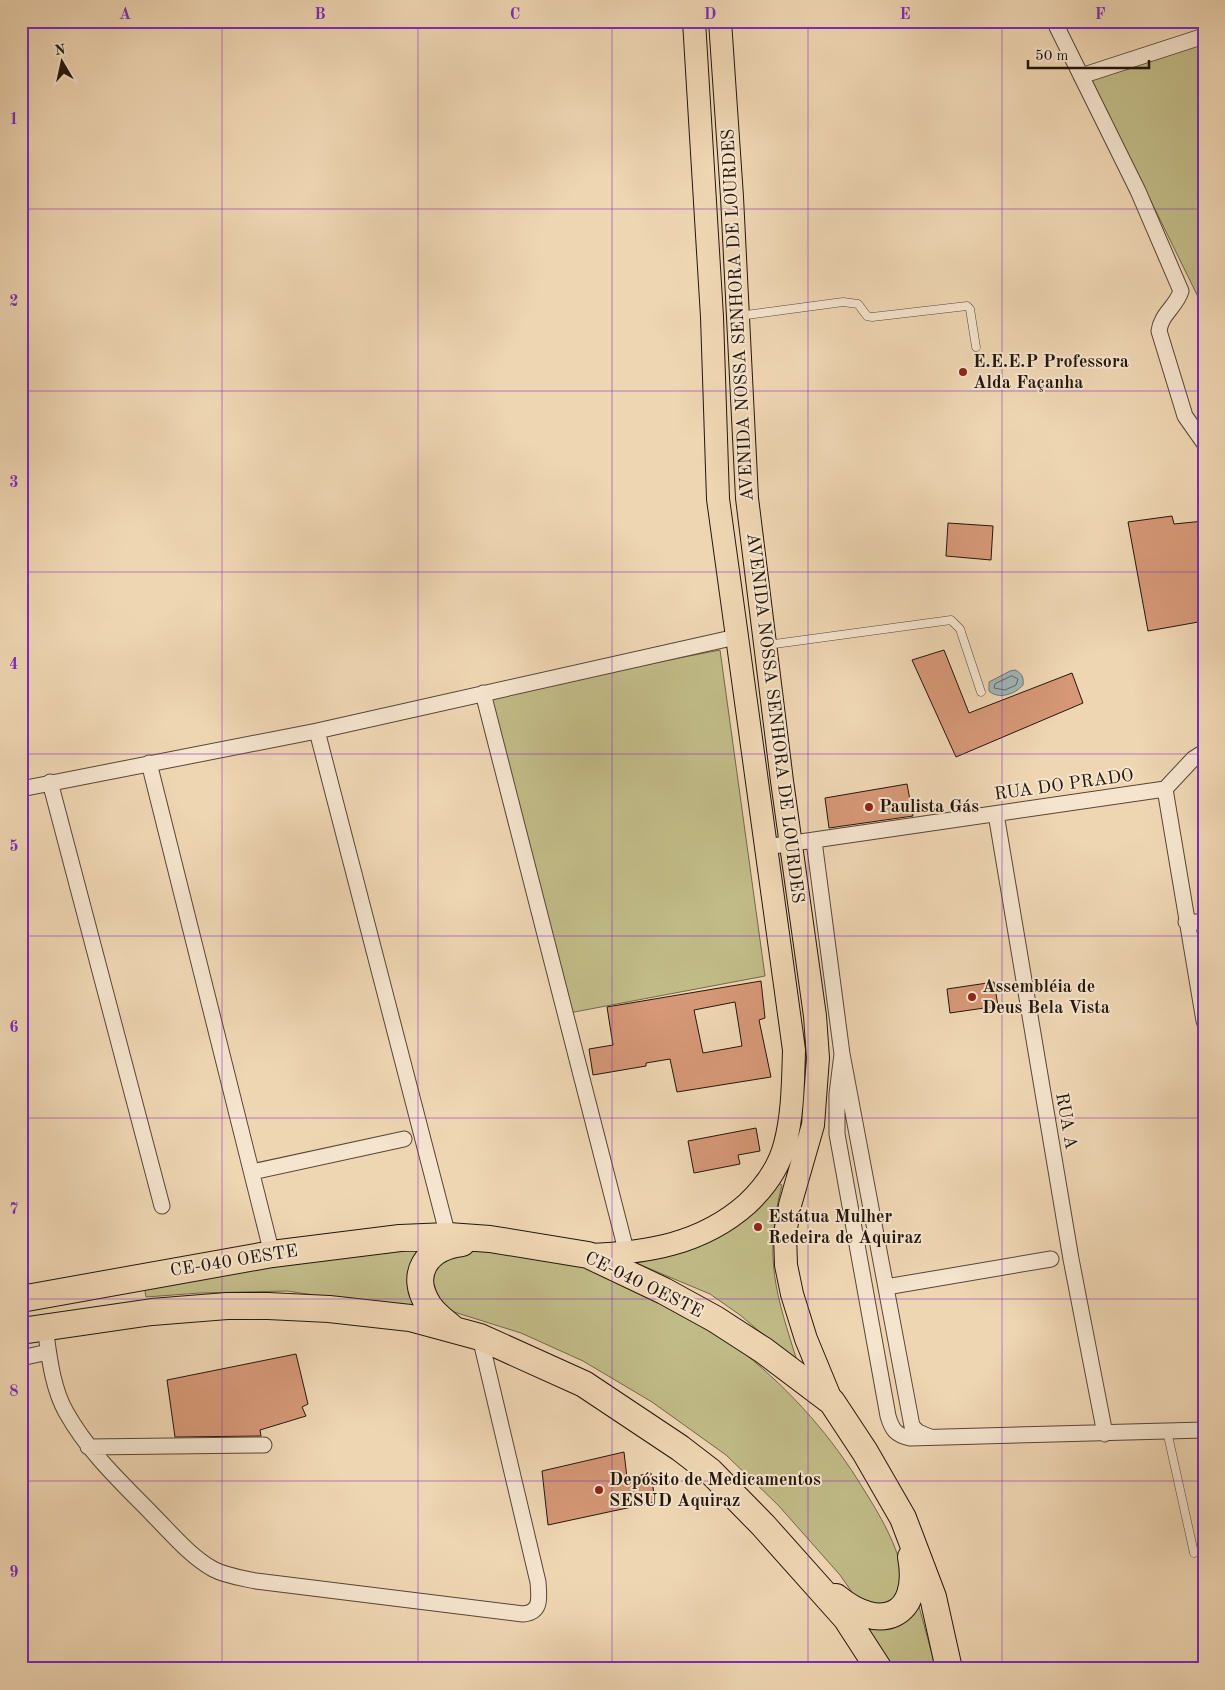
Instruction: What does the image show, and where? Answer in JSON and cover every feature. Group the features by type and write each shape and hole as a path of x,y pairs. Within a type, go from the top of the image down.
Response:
{"highway":[{"name":"CE-040 OESTE","path":"21,1299 272,1254 371,1241 448,1236 490,1239 588,1256 664,1291 715,1319 764,1350 832,1402 865,1452 903,1518 933,1597 949,1669"},
{"path":"452,1328 430,1307 424,1296 421,1272 425,1263 442,1247 490,1239"},
{"path":"38,1337 152,1312 252,1306 294,1306 410,1318 480,1337 584,1384 680,1448 728,1488 806,1573 846,1618 879,1669"},
{"path":"806,1573 844,1604 858,1612 871,1617 893,1614 908,1600 914,1581 903,1518"}],"main road":[{"name":"AVENIDA NOSSA SENHORA DE LOURDES","path":"588,1256 627,1254 682,1242 708,1231 736,1213 759,1192 776,1169 785,1145 791,1113 794,1050 718,499 712,317 694,21"},
{"name":"AVENIDA NOSSA SENHORA DE LOURDES","path":"720,21 732,197 747,498 815,1016 818,1058 813,1125 790,1205 786,1234 786,1265 792,1294 806,1338 832,1402"}],"street":[{"path":"1054,21 1138,191 1180,291 1178,300 1160,322 1159,331 1185,416 1204,443"},
{"path":"1081,76 1204,36"},
{"path":"21,789 317,731 736,637"},
{"path":"483,693 627,1254"},
{"path":"317,731 448,1236"},
{"path":"1204,752 1193,759 1165,789 1204,1021"},
{"path":"149,763 272,1254"},
{"path":"50,782 162,1206"},
{"name":"RUA DO PRADO","path":"766,848 1165,789"},
{"name":"RUA A","path":"996,814 1070,1259 1105,1434"},
{"path":"814,841 842,1054 912,1426 918,1432 930,1437"},
{"path":"1186,922 1204,922"},
{"path":"842,1054 837,1094 837,1134 888,1416 891,1426 898,1436 910,1438 1204,1430"},
{"path":"252,1172 404,1140"},
{"path":"886,1287 1050,1259"},
{"path":"21,1358 38,1337"},
{"path":"38,1337 65,1410 88,1447 111,1475 197,1558 214,1569 233,1577 523,1614 530,1613 540,1603 538,1582 480,1337"},
{"path":"88,1447 264,1445"}],"lane":[{"path":"737,316 843,302 858,304 867,316 872,317 967,306 970,309 976,347"},
{"path":"765,646 951,620 960,629 981,692"},
{"path":"1167,1431 1194,1553"}],"shaded area":[{"path":"1204,41 1204,309 1091,79"},
{"path":"720,650 765,976 569,1013 489,695"},
{"path":"776,1182 782,1185 773,1234 775,1276 778,1296 798,1364 740,1315 710,1294 636,1263 670,1253"},
{"path":"421,1248 413,1261 421,1311 287,1291 200,1293 146,1297 144,1286 174,1279"},
{"path":"463,1248 557,1260 586,1268 629,1284 670,1304 708,1327 745,1354 779,1384 810,1416 839,1452 864,1490 882,1520 897,1554 902,1578 898,1597 878,1609 856,1598 840,1575 778,1505 726,1455 652,1402 583,1361 521,1333 454,1312 441,1305 428,1268"},
{"path":"917,1599 936,1669 887,1669 862,1628 882,1628"},
{"path":"1204,1664 1204,1669 1054,1669"}],"water":[{"path":"1015,670 1023,678 1023,685 1020,688 1007,695 997,695 989,691 989,682"}],"building":[{"path":"1172,516 1174,524 1204,521 1204,621 1148,631 1128,522"},
{"path":"948,523 993,526 991,560 946,556"},
{"path":"944,650 969,713 1072,673 1083,703 956,757 912,660"},
{"name":"Paulista Gás","path":"907,784 913,816 829,828 825,798"},
{"path":"761,981 765,1018 759,1020 771,1077 677,1092 670,1059 646,1063 646,1066 593,1075 589,1049 613,1045 607,1007","holes":["735,1002 742,1046 703,1053 694,1010"]},
{"name":"Assembléia de Deus Bela Vista","path":"994,982 998,1006 950,1013 947,989"},
{"path":"756,1128 760,1151 738,1155 740,1164 694,1173 688,1141"},
{"path":"296,1354 308,1404 302,1407 306,1416 260,1430 261,1436 175,1437 167,1380"},
{"name":"Depósito de Medicamentos SESUD Aquiraz","path":"624,1452 627,1478 651,1473 655,1502 548,1525 542,1471"}],"place":[{"name":"E.E.E.P Professora Alda Façanha","path":"963,372"},
{"name":"Paulista Gás","path":"869,807"},
{"name":"Assembléia de Deus Bela Vista","path":"972,997"},
{"name":"Estátua Mulher Redeira de Aquiraz","path":"758,1227"},
{"name":"Depósito de Medicamentos SESUD Aquiraz","path":"599,1490"}]}
